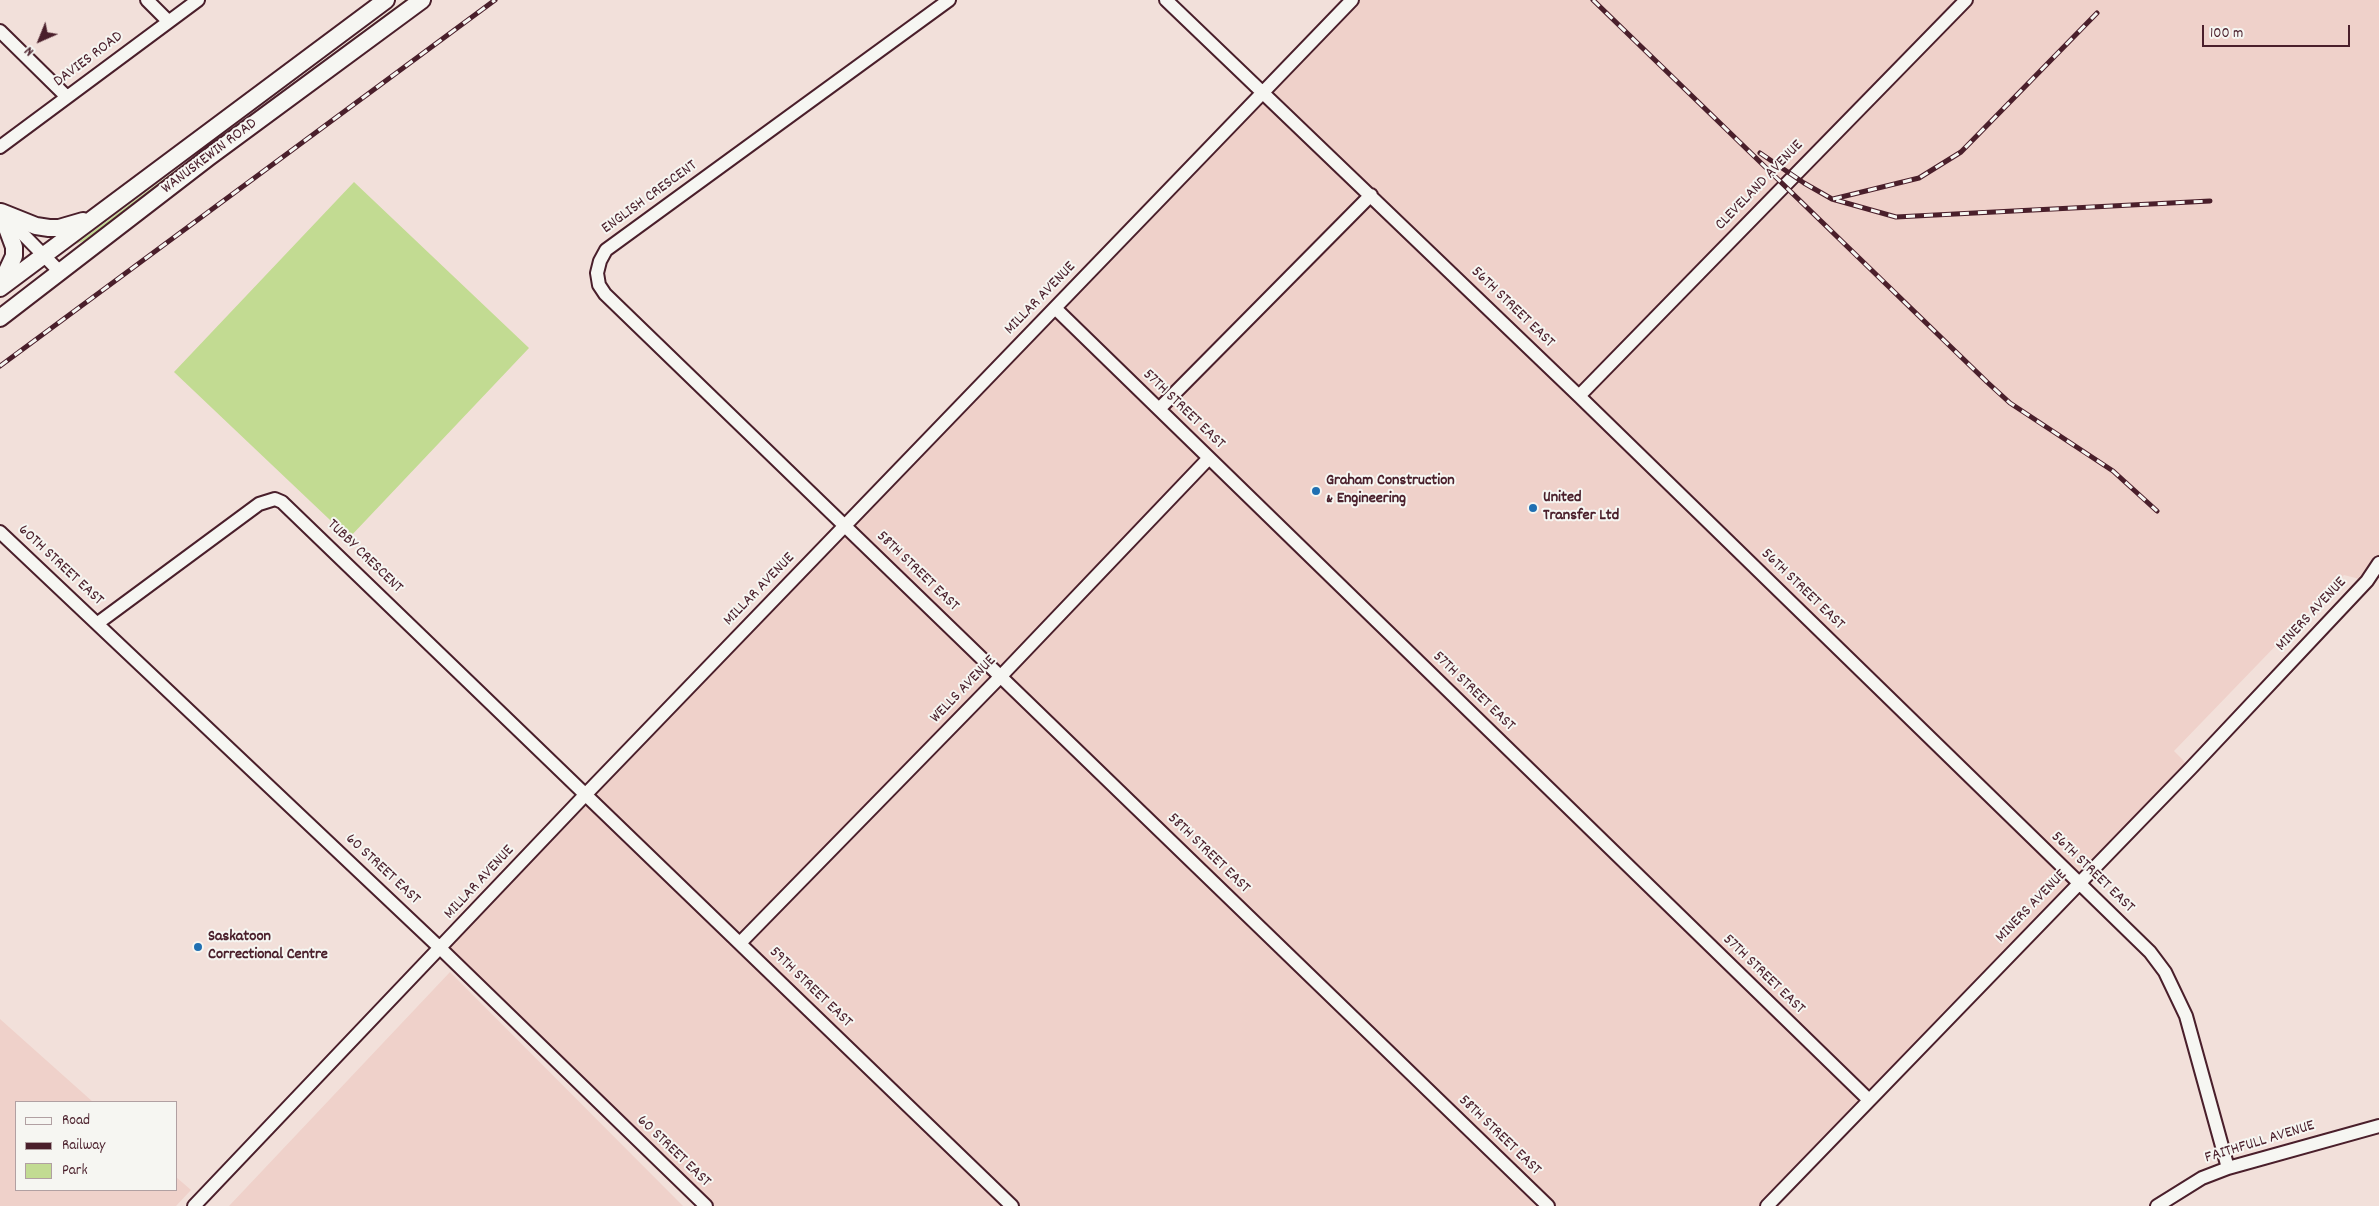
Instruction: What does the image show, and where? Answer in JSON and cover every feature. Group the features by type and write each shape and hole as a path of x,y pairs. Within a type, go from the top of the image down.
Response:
{"main road":[{"name":"WANUSKEWIN ROAD","path":"0,287 386,0"},
{"name":"WANUSKEWIN ROAD","path":"0,318 61,273 209,156 422,0"},
{"path":"1,211 36,226 49,228 59,228 95,217"},
{"path":"0,287 14,256 14,247 1,211"}],"street":[{"path":"147,0 168,22"},
{"name":"DAVIES ROAD","path":"0,147 198,0"},
{"name":"ENGLISH CRESCENT","path":"846,526 605,294 599,285 597,273 600,261 606,250 949,0"},
{"path":"1166,0 1263,93"},
{"name":"MILLAR AVENUE","path":"194,1206 586,794 1352,0"},
{"name":"CLEVELAND AVENUE","path":"1579,396 1966,0"},
{"path":"0,31 67,97"},
{"name":"56TH STREET EAST","path":"1263,93 1579,396 2150,952 2165,972 2177,994 2189,1025 2228,1168"},
{"path":"1159,409 1371,195"},
{"path":"1,211 61,273"},
{"name":"57TH STREET EAST","path":"1054,308 1869,1100"},
{"name":"WELLS AVENUE","path":"740,943 1001,676 1209,458"},
{"name":"TUBBY CRESCENT","path":"98,623 259,504 275,499 289,508 586,794"},
{"name":"58TH STREET EAST","path":"846,526 1548,1206"},
{"name":"60TH STREET EAST","path":"0,532 98,623"},
{"name":"MINERS AVENUE","path":"1767,1206 2191,768 2367,581 2379,563"},
{"name":"60 STREET EAST","path":"98,623 440,948 706,1206"},
{"name":"59TH STREET EAST","path":"586,794 1012,1206"},
{"name":"FAITHFULL AVENUE","path":"2157,1206 2202,1178 2228,1168 2379,1126"}],"shaded area":[{"path":"1352,0 2379,0 2379,563 2367,581 2344,575 2174,751 2191,768 1767,1206 706,1206 440,948"},
{"path":"450,972 683,1206 229,1206"},
{"path":"0,1019 92,1101 15,1101 15,1191 178,1191 178,1179 191,1190 176,1206 0,1206"}],"green space":[{"path":"405,0 412,0 89,239 76,244"},
{"path":"354,182 529,348 349,538 174,372"}],"railway":[{"path":"0,366 495,0"},
{"path":"1593,0 2010,403 2113,471 2157,511"},
{"path":"1833,199 1919,178 1961,152 2097,13"},
{"path":"1760,153 1804,183 1832,199 1896,217 2210,201"}],"place":[{"name":"Graham Construction & Engineering","path":"1316,491"},
{"name":"United Transfer Ltd","path":"1533,508"},
{"name":"Saskatoon Correctional Centre","path":"198,947"}]}
